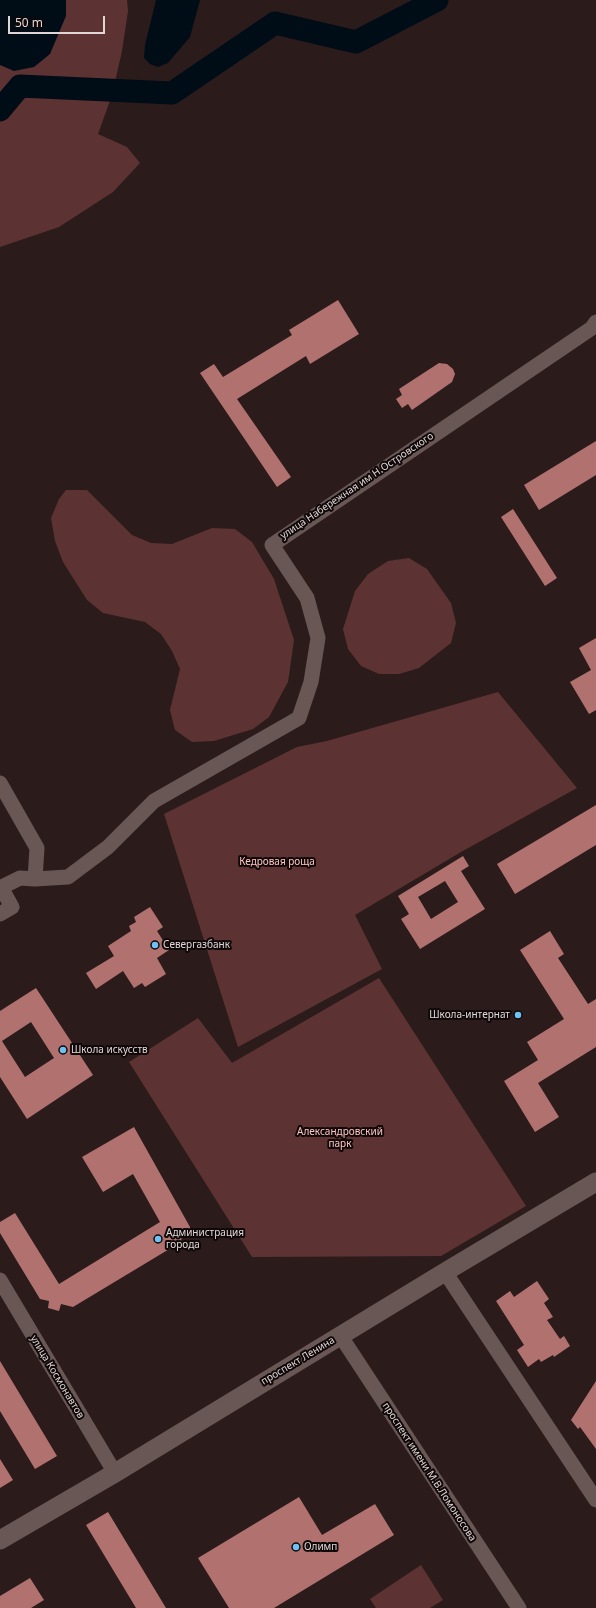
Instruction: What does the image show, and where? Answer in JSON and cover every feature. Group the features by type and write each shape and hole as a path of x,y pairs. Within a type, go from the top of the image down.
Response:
{"street":[{"name":"улица Набережная им Н.Островского","path":"35,879 68,877 108,847 154,801 299,718 310,682 318,638 307,598 272,545 592,328 596,322"},
{"path":"0,783 37,848 35,879 20,878 1,887 12,907 0,914"},
{"name":"проспект Ленина","path":"0,1540 115,1473 596,1182"},
{"path":"445,1272 596,1500"},
{"name":"улица Космонавтов","path":"0,1280 115,1473"},
{"name":"проспект имени М.В.Ломоносова","path":"340,1336 519,1608"}],"green space":[{"path":"0,0 127,0 128,11 122,51 112,95 98,134 127,147 140,163 113,192 59,227 0,247"},
{"path":"66,490 87,490 132,535 151,543 172,544 212,528 235,529 252,542 274,579 294,640 288,682 269,717 253,729 214,741 192,742 175,730 170,710 180,669 172,651 161,634 145,622 103,613 87,600 63,562 55,541 51,518 59,499"},
{"path":"409,558 427,569 451,603 456,623 451,643 419,668 399,674 379,674 361,666 348,649 343,629 355,591 368,574 388,561"},
{"name":"Кедровая роща","path":"498,692 577,788 461,852 355,915 382,969 238,1047 164,814 297,747 327,741"},
{"name":"Александровский парк","path":"379,978 526,1206 441,1256 252,1257 129,1062 198,1018 232,1063"},
{"path":"421,1565 443,1600 430,1608 376,1608 370,1599"}],"shaded area":[{"path":"0,0 66,0 66,16 50,54 34,67 14,71 0,65"},
{"path":"156,0 200,0 190,37 168,63 158,67 150,64 144,58 145,45"}],"building":[{"path":"338,300 359,334 310,364 306,356 237,399 291,477 277,487 200,373 214,364 223,377 292,335 289,330"},
{"path":"439,363 447,364 453,369 455,374 452,382 412,410 408,404 402,408 396,399 402,395 399,389"},
{"path":"596,441 596,475 539,510 524,485"},
{"path":"513,509 557,578 545,586 501,517"},
{"path":"596,638 596,710 589,714 570,682 591,670 579,648"},
{"path":"596,805 596,845 515,894 497,864"},
{"path":"463,856 469,866 461,871 485,909 420,949 401,919 409,914 398,896","holes":["445,881 458,902 431,919 418,897"]},
{"path":"150,907 163,927 157,931 169,950 157,958 166,974 145,987 142,983 134,988 123,971 96,989 86,973 114,956 108,946 131,931 129,926 136,922 134,917"},
{"path":"550,931 564,954 558,958 588,1004 596,999 596,1047 538,1083 559,1117 535,1132 504,1081 538,1060 527,1042 564,1019 520,950"},
{"name":"Школа искусcтв","path":"36,988 93,1075 27,1119 0,1077 0,1011","holes":["31,1022 54,1058 25,1077 2,1041"]},
{"name":"Администрация города","path":"134,1127 190,1227 189,1236 182,1234 181,1242 73,1307 61,1304 59,1311 48,1308 49,1301 40,1299 0,1233 0,1222 15,1213 59,1284 160,1222 133,1174 103,1192 82,1157"},
{"path":"537,1281 549,1299 544,1303 553,1317 547,1320 560,1339 564,1336 570,1346 554,1357 553,1355 541,1362 539,1359 528,1367 517,1350 524,1345 496,1301 510,1291 514,1297"},
{"path":"0,1361 57,1456 35,1469 0,1411"},
{"path":"596,1381 596,1449 580,1427 578,1429 571,1420"},
{"path":"0,1459 13,1480 0,1488"},
{"name":"Олимп","path":"299,1497 322,1535 375,1504 394,1535 274,1608 229,1608 198,1558"},
{"path":"108,1512 166,1608 136,1608 86,1525"},
{"path":"30,1578 44,1600 31,1608 0,1608 0,1596"}],"waterway":[{"path":"0,110 20,86 172,93 275,23 356,42 437,0"}],"place":[{"name":"Севергазбанк","path":"155,945"},
{"name":"Школа-интернат","path":"518,1015"},
{"name":"Школа искусcтв","path":"63,1050"},
{"name":"Администрация города","path":"158,1239"},
{"name":"Олимп","path":"296,1547"}]}
